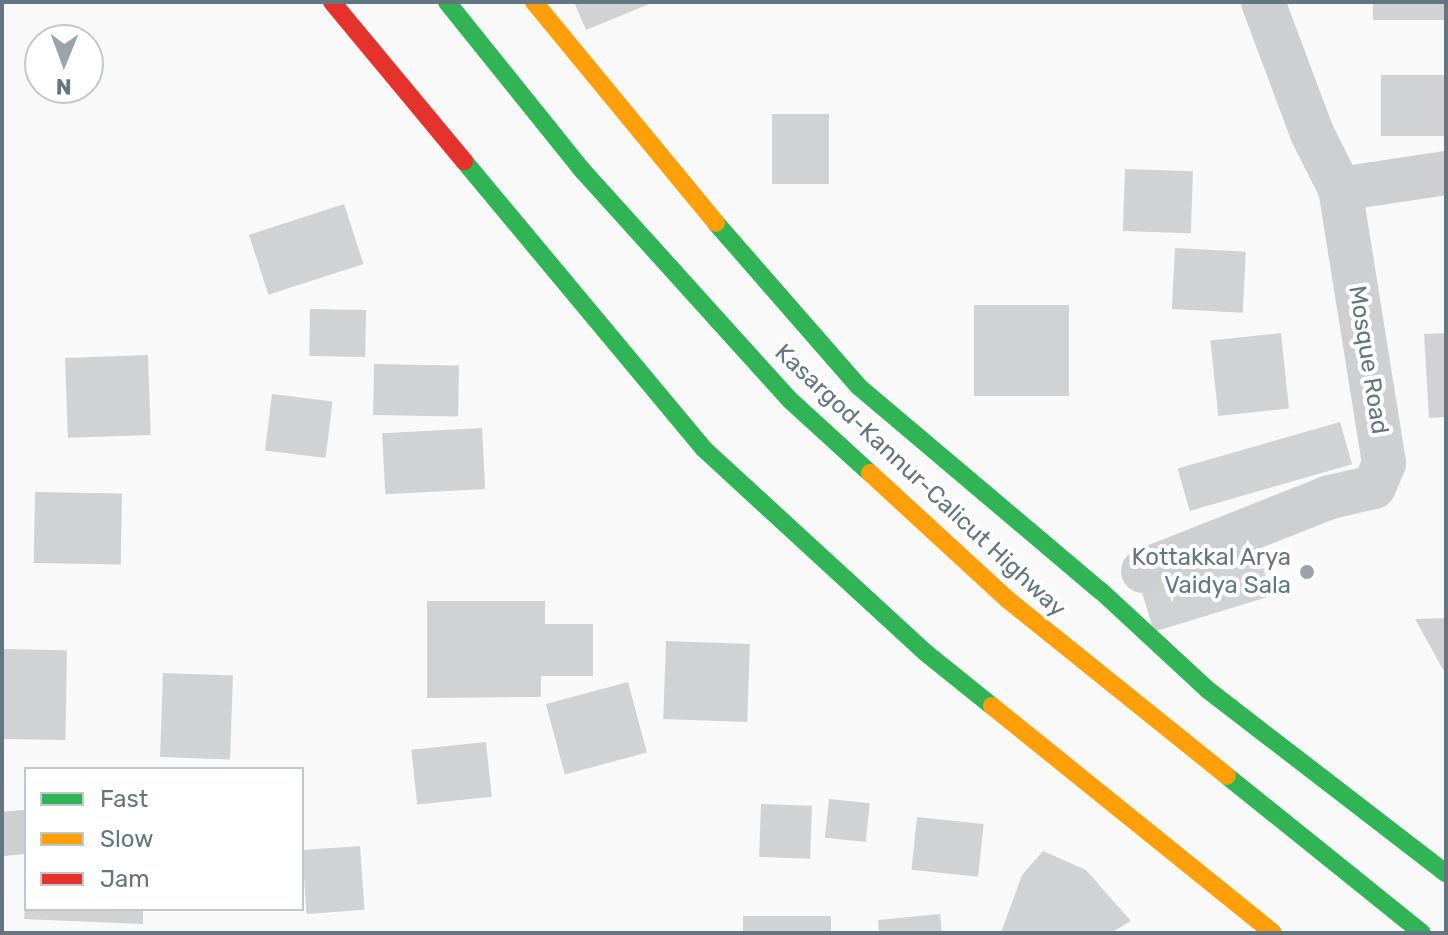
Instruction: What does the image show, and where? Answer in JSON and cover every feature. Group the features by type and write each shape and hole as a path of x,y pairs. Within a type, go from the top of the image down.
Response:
{"main road":[{"path":"332,2 704,449 926,653 1273,933"},
{"name":"Kasargod-Kannur-Calicut Highway","path":"447,2 583,171 790,400 1007,599 1422,933"},
{"path":"534,2 670,171 858,386 1101,591 1208,690 1446,873"}],"street":[{"name":"Mosque Road","path":"1143,571 1330,497 1374,487 1384,463 1340,189 1312,133 1263,2"},
{"path":"1340,189 1446,173"},
{"path":"2,834 24,832"}],"building":[{"path":"574,2 654,2 586,30"},
{"path":"1373,2 1446,2 1446,20 1373,20"},
{"path":"1381,75 1446,75 1446,136 1381,136"},
{"path":"772,114 829,114 829,184 772,184"},
{"path":"1125,169 1193,171 1191,233 1123,231"},
{"path":"344,204 363,264 268,295 249,235"},
{"path":"1175,248 1246,252 1243,313 1172,309"},
{"path":"974,305 1069,305 1069,396 974,396"},
{"path":"310,309 366,310 365,357 309,356"},
{"path":"1281,333 1289,409 1218,416 1210,340"},
{"path":"1446,333 1446,417 1429,418 1424,334"},
{"path":"148,355 151,435 68,438 65,358"},
{"path":"374,364 459,365 458,416 373,415"},
{"path":"272,394 333,401 326,458 265,451"},
{"path":"1340,422 1352,464 1190,511 1178,469"},
{"path":"482,428 485,489 385,494 382,433"},
{"path":"35,492 122,494 121,565 34,563"},
{"path":"1257,548 1272,596 1154,632 1139,584"},
{"path":"427,601 545,601 545,624 593,624 593,676 541,676 541,697 427,698"},
{"path":"1446,618 1446,675 1415,619"},
{"path":"666,641 750,644 747,722 663,719"},
{"path":"2,649 67,650 65,740 2,739"},
{"path":"163,673 233,675 230,759 160,757"},
{"path":"628,682 647,753 565,775 546,704"},
{"path":"486,742 492,797 417,805 411,750"},
{"path":"829,799 870,803 866,842 825,838"},
{"path":"761,804 812,806 810,859 759,857"},
{"path":"917,817 984,824 978,877 911,870"},
{"path":"360,846 364,910 307,914 304,850"},
{"path":"1043,851 1086,870 1131,921 1111,933 1001,933 1022,875"},
{"path":"25,911 143,911 143,924 24,919"},
{"path":"940,914 942,933 879,933 878,920"},
{"path":"743,916 831,916 831,933 743,933"}],"traffic: fast":[{"path":"447,2 583,171 790,400 870,473"},
{"path":"464,161 704,449 926,653 992,706"},
{"path":"716,223 858,386 1101,591 1208,690 1446,873"},
{"path":"1227,776 1422,933"}],"traffic: slow":[{"path":"534,2 716,223"},
{"path":"870,473 1007,599 1227,776"},
{"path":"992,706 1273,933"}],"traffic: jam":[{"path":"332,2 464,161"}],"place":[{"name":"Kottakkal Arya Vaidya Sala","path":"1307,572"}]}
